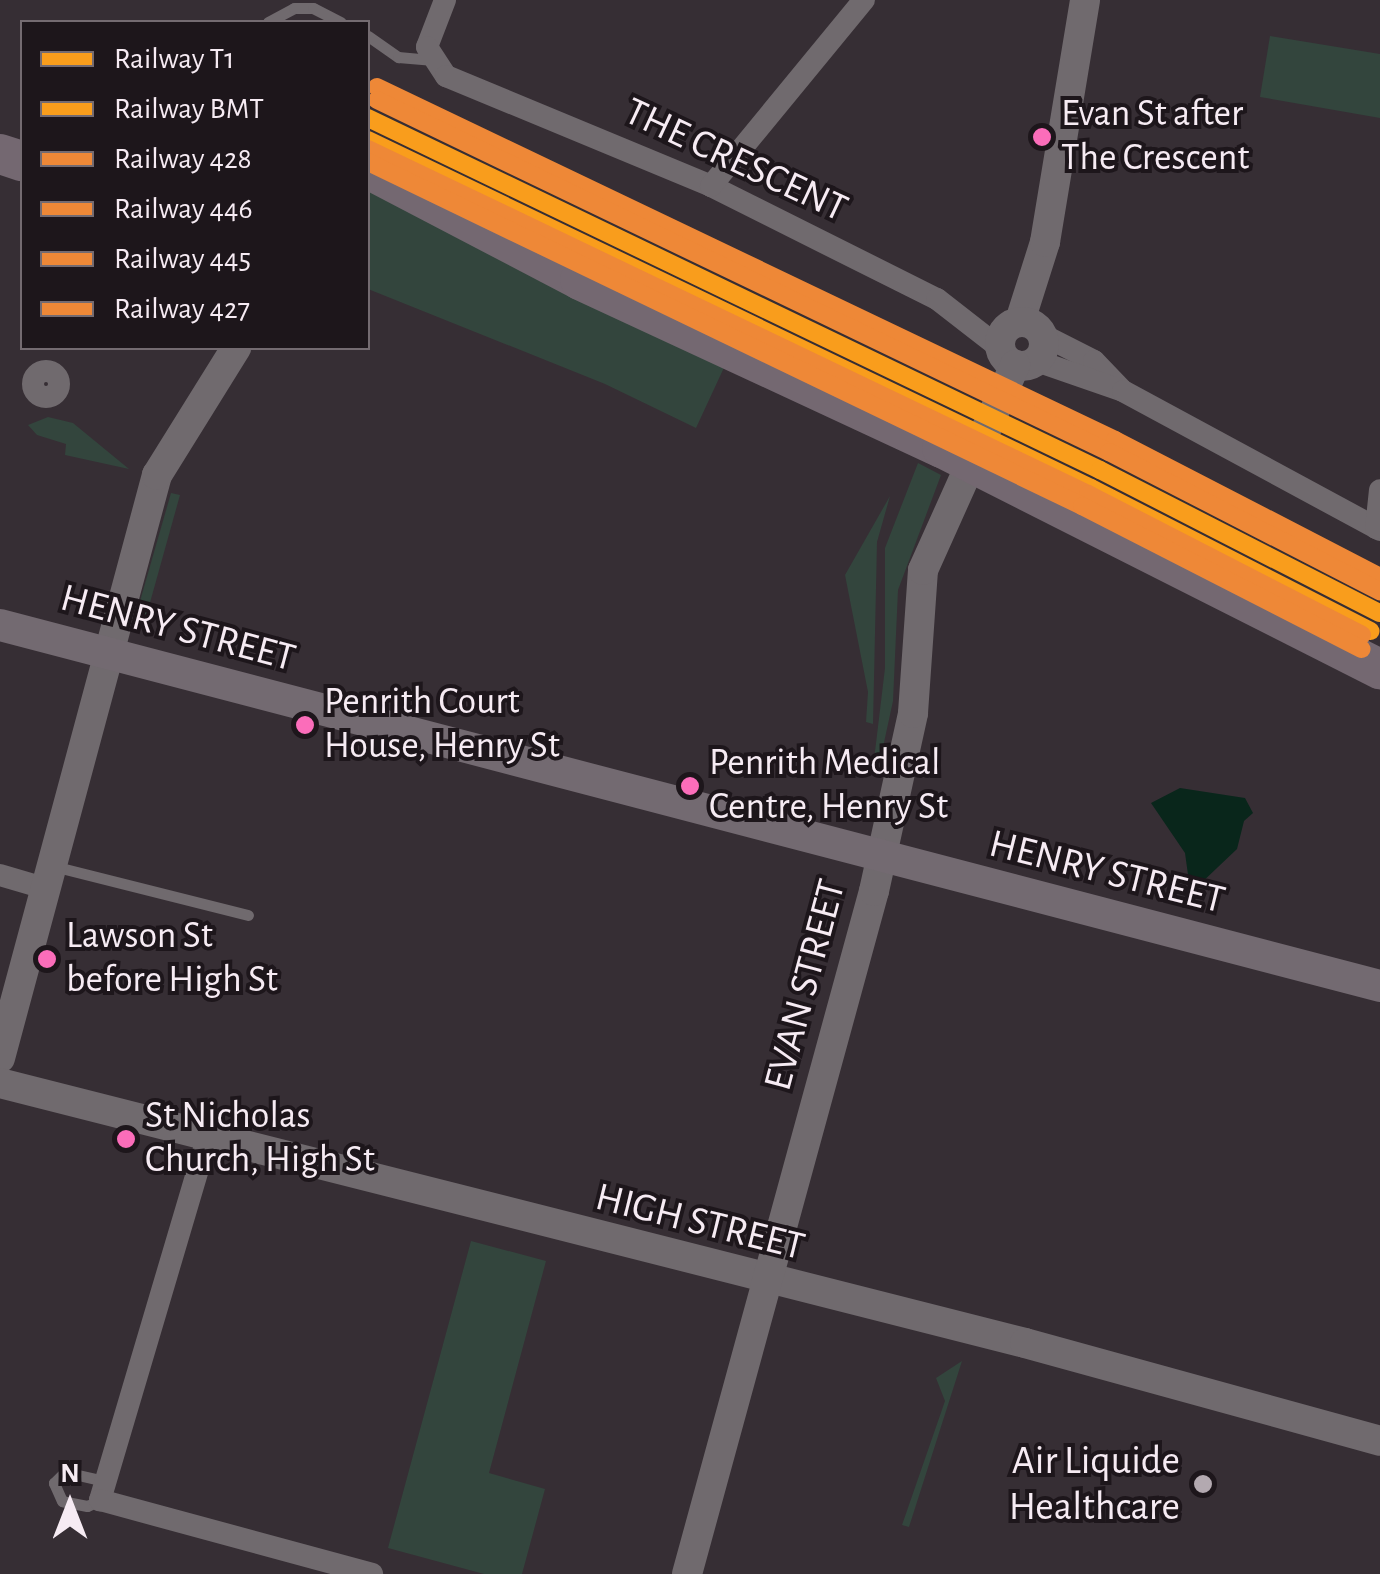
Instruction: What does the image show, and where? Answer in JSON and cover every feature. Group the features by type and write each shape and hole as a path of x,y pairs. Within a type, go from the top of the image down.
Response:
{"highway":[{"path":"370,170 580,280 974,463 1380,669"}],"main road":[{"name":"HENRY STREET","path":"0,626 1380,986"}],"street":[{"path":"431,60 428,43 444,0"},
{"path":"711,186 864,0"},
{"name":"EVAN STREET","path":"687,1574 880,856 911,723 923,570 959,480 1023,349 1085,0"},
{"name":"THE CRESCENT","path":"431,60 446,76 711,186 937,299 1023,349 1124,391 1379,528"},
{"path":"0,1058 106,653 160,467 235,350"},
{"path":"1379,528 1380,490"},
{"path":"0,875 47,877"},
{"name":"HIGH STREET","path":"0,1083 1380,1441"},
{"path":"208,1139 102,1491 372,1574"}],"lane":[{"path":"272,20 294,8 313,8 337,20"},
{"path":"370,37 398,57 431,60"},
{"path":"47,877 248,915"}],"shaded area":[{"path":"1270,36 1380,54 1380,118 1260,97"},
{"path":"370,179 728,359 696,428 605,384 370,290"},
{"path":"48,417 73,423 129,469 65,455 66,444 37,435 28,425"},
{"path":"918,463 941,475 898,590 893,701 880,761 874,760 885,668 885,548"},
{"path":"171,493 180,495 146,617 136,615"},
{"path":"890,496 877,542 873,724 866,722 868,692 845,575"},
{"path":"1180,788 1245,798 1253,813 1244,821 1237,849 1198,886 1189,882 1185,853 1151,803"},
{"path":"471,1241 546,1261 489,1473 545,1489 522,1574 484,1574 388,1548"},
{"path":"962,1361 909,1527 902,1525 945,1401 936,1378"}],"rail line":[{"name":"428","path":"377,87 1115,440 1380,577"},
{"name":"445","path":"377,100 1109,452 1380,591"},
{"name":"T1","path":"370,119 1100,470 1380,613"},
{"name":"BMT","path":"370,141 1091,488 1371,631"},
{"name":"446","path":"370,150 1088,494 1362,635"},
{"name":"427","path":"370,163 1082,506 1362,649"}],"place":[{"name":"Evan St after The Crescent","path":"1042,137"},
{"name":"Penrith Court House, Henry St","path":"305,725"},
{"name":"Penrith Medical Centre, Henry St","path":"690,786"},
{"name":"Lawson St before High St","path":"47,959"},
{"name":"St Nicholas Church, High St","path":"126,1139"},
{"name":"Air Liquide Healthcare","path":"1203,1484"}]}
